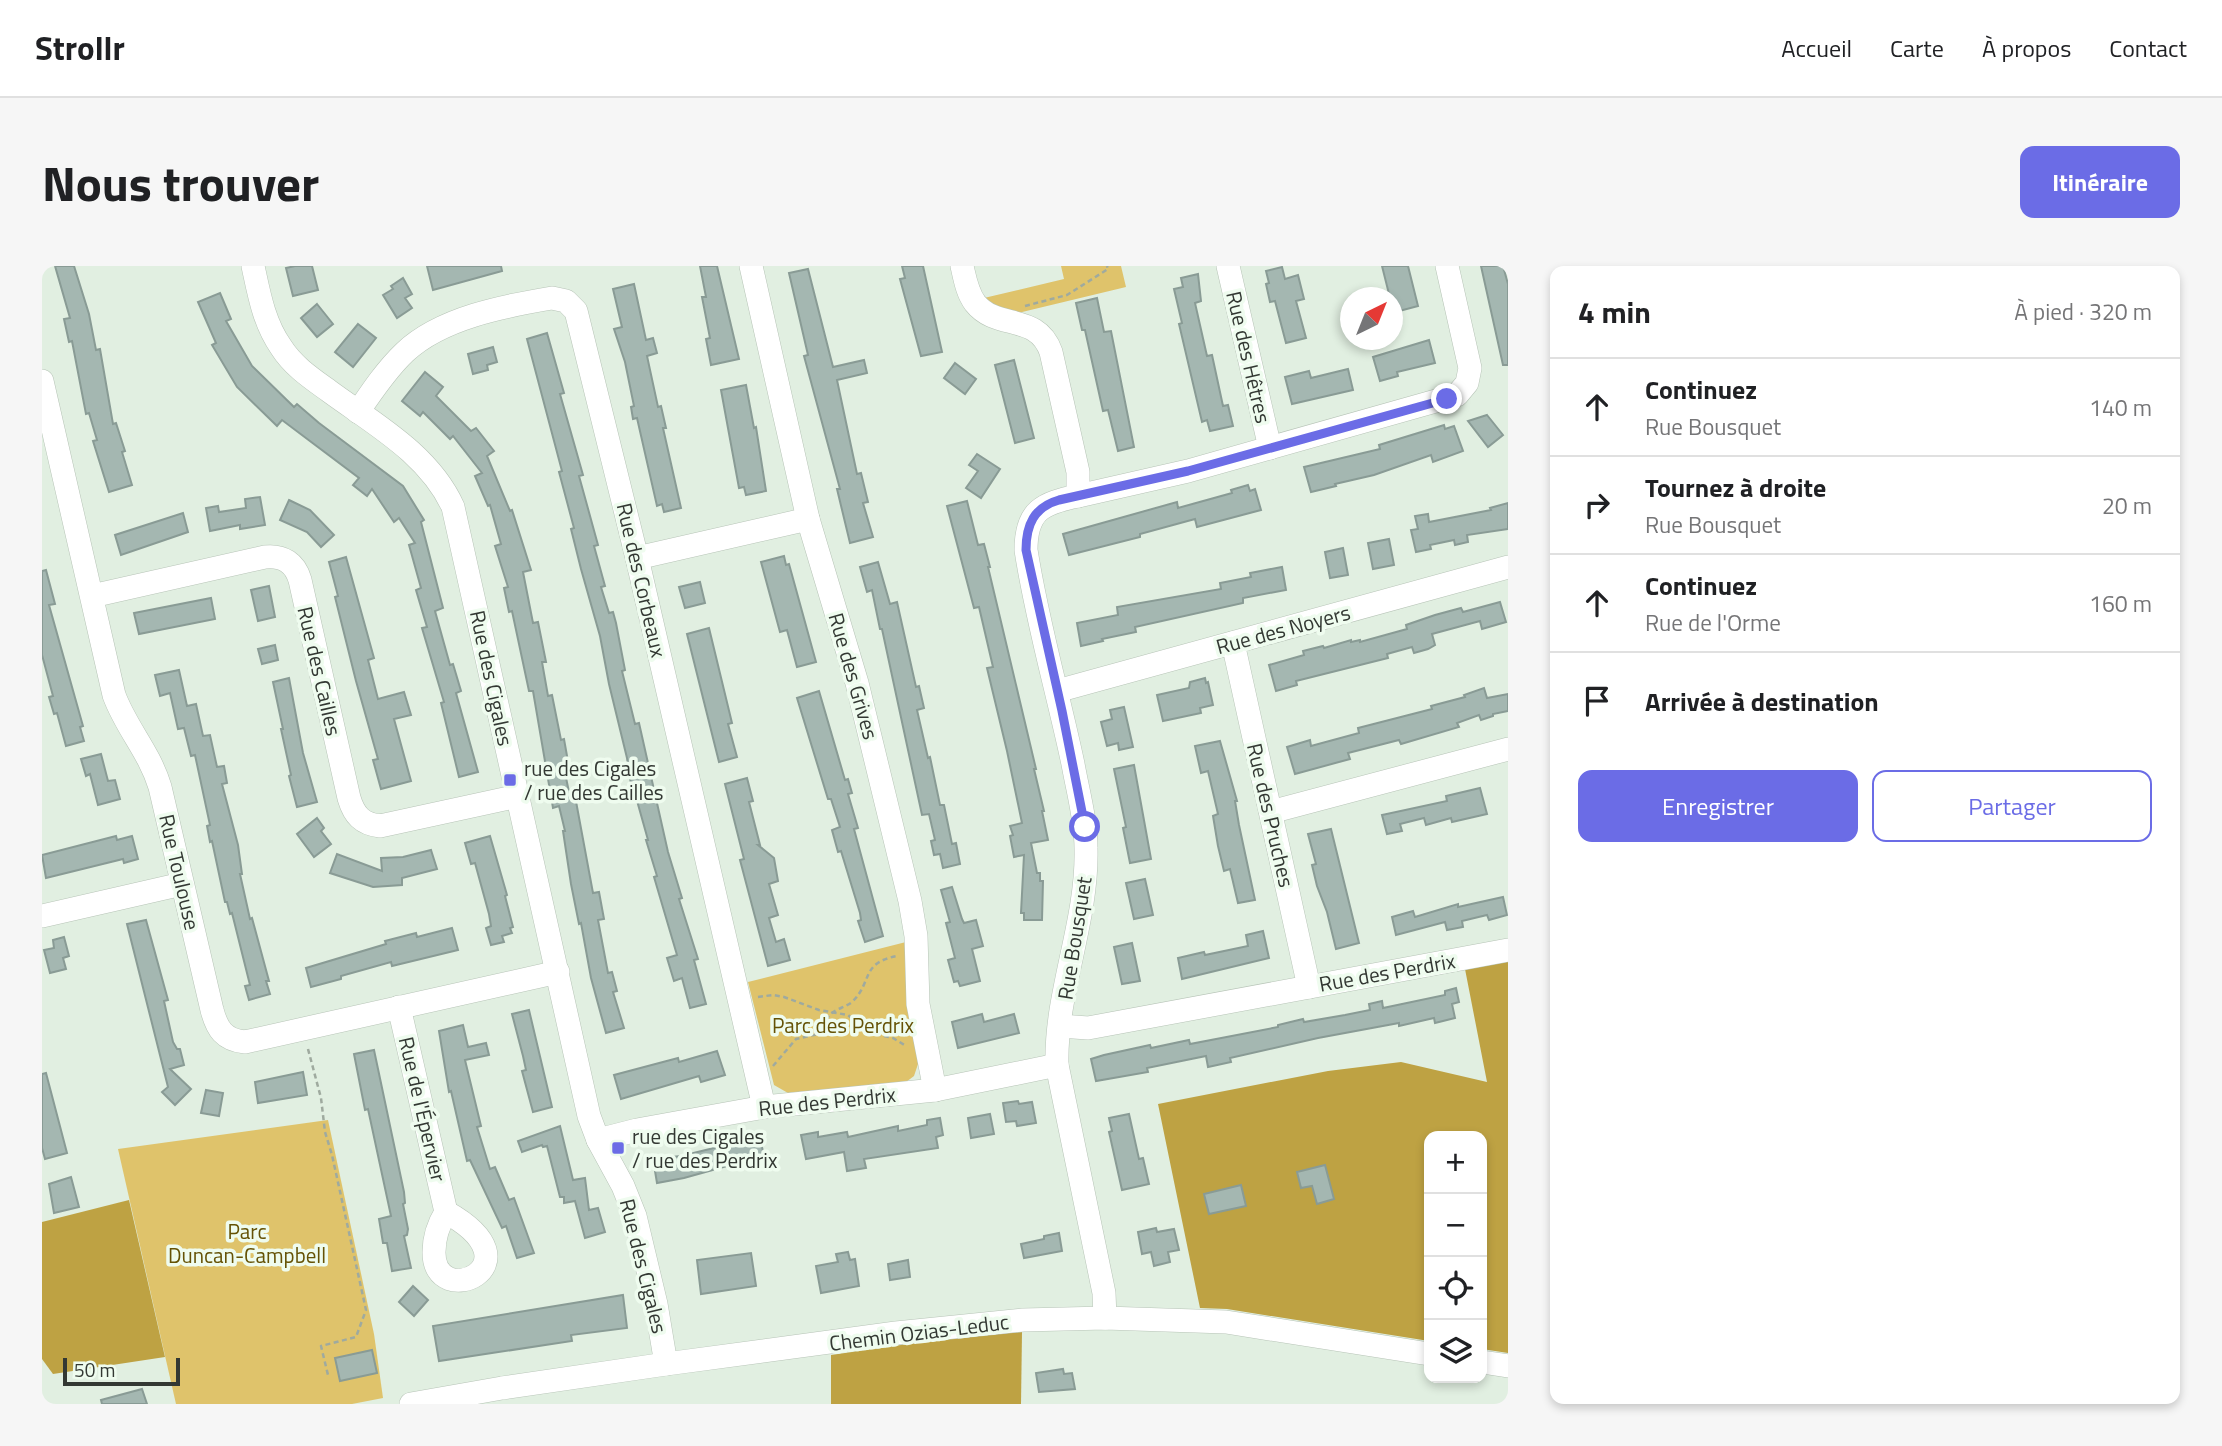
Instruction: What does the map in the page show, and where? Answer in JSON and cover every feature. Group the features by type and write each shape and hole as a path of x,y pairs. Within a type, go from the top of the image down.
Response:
{"street":[{"name":"Rue des Cigales","path":"253,266 265,314 282,349 303,371 424,463 438,480 453,508 589,1115 598,1140 635,1216 656,1304 666,1364"},
{"name":"Rue des Grives","path":"751,266 808,519 864,708 910,901 917,952 918,1004 935,1090"},
{"path":"962,266 968,291 986,313 1034,329 1043,336 1049,346 1079,472 1078,496"},
{"name":"Rue des Hêtres","path":"1228,266 1270,448"},
{"name":"Rue Bousquet","path":"1105,1318 1102,1283 1057,1065 1060,1026 1078,920 1086,852 1083,814 1028,564 1026,540 1030,522 1041,508 1052,502 1188,471 1447,399 1461,392 1467,383 1470,368 1447,266"},
{"name":"Rue des Corbeaux","path":"358,412 399,359 423,338 442,327 461,319 547,299 566,301 576,311 764,1107"},
{"name":"Rue Toulouse","path":"42,381 119,708 149,757 160,787 212,1010 222,1032 235,1041 245,1042 558,972"},
{"path":"636,558 808,519"},
{"name":"Rue des Cailles","path":"92,596 265,557 284,559 295,569 300,580 349,798 357,816 380,826 518,796"},
{"name":"Rue des Noyers","path":"1057,691 1508,567"},
{"name":"Rue des Pruches","path":"1233,643 1310,987"},
{"path":"1271,813 1508,749"},
{"path":"42,916 182,884"},
{"name":"Rue des Perdrix","path":"1060,1026 1088,1028 1508,950"},
{"name":"Rue de l'Épervier","path":"399,1007 446,1212"},
{"name":"Rue des Perdrix","path":"598,1140 637,1130 764,1107 935,1090 1057,1065"},
{"name":"Chemin Ozias-Leduc","path":"411,1404 666,1364 953,1326 1023,1320 1105,1318 1226,1322 1424,1353"},
{"path":"1487,1363 1508,1366"}],"path":[{"path":"997,317 1012,309 1067,295 1108,269 1107,266"},
{"path":"757,1074 776,1063 796,1039 823,1033 827,1018 834,1011 850,1004 873,966 880,961 917,952"},
{"path":"741,1001 773,995 819,1010 834,1011 848,1015 867,1032 893,1038 906,1046 927,1051"},
{"path":"303,1028 321,1098 325,1132 366,1310 356,1337 321,1346 328,1376"}],"green space":[{"path":"1061,266 1121,266 1126,287 1018,313 994,306 984,298 1064,279"},
{"name":"Parc des Perdrix","path":"906,942 906,991 919,1061 914,1076 906,1082 788,1093 774,1085 748,982"},
{"name":"Parc Duncan-Campbell","path":"328,1120 374,1334 383,1398 352,1404 176,1404 118,1149"}],"shaded area":[{"path":"1508,961 1508,1353 1487,1350 1487,1131 1424,1131 1424,1340 1227,1309 1200,1308 1158,1104 1328,1071 1401,1062 1487,1082 1465,969"},
{"path":"129,1200 165,1357 53,1374 42,1359 42,1222"},
{"path":"1022,1332 1021,1404 831,1404 831,1355 943,1339"}],"building":[{"path":"55,266 74,266 89,314 96,350 100,349 113,424 116,423 125,451 122,452 132,485 109,492 93,441 97,440 89,413 86,414 72,341 69,342 64,319 70,318"},
{"path":"312,266 318,290 293,296 286,268"},
{"path":"427,266 501,266 502,271 433,290"},
{"path":"700,266 717,266 739,359 711,365 706,339 710,338 702,297 706,297"},
{"path":"902,266 923,266 942,352 921,356 900,279 905,278"},
{"path":"1382,266 1408,266 1418,306 1403,310 1403,287 1387,287"},
{"path":"1481,266 1503,266 1508,284 1508,365 1503,365"},
{"path":"1282,267 1285,279 1298,275 1304,299 1296,301 1306,338 1286,343 1275,301 1270,302 1266,284 1269,283 1266,271"},
{"path":"808,269 833,367 864,360 867,373 837,380 857,474 861,473 868,502 863,503 873,537 850,543 837,489 840,489 804,356 808,355 789,273"},
{"path":"1198,274 1201,301 1195,303 1207,356 1212,355 1223,406 1228,405 1233,426 1210,431 1207,420 1202,422 1179,324 1182,323 1174,289 1183,287 1181,278"},
{"path":"403,278 412,294 405,298 412,308 397,318 383,295"},
{"path":"634,284 646,340 653,338 657,353 647,356 658,407 661,406 666,428 663,428 681,508 664,512 662,504 657,506 637,418 633,419 631,407 634,406 625,362 614,329 622,327 613,289"},
{"path":"220,293 231,319 226,321 252,366 294,407 297,404 403,486 424,520 421,522 443,608 435,611 450,665 453,664 461,691 456,693 478,772 459,777 441,703 444,702 422,628 427,627 416,590 421,588 409,545 415,543 399,518 394,522 372,489 367,496 353,485 359,478 282,420 277,426 237,387 212,345 216,343 198,302"},
{"path":"1097,298 1104,332 1111,331 1134,447 1118,451 1108,410 1103,411 1085,330 1082,330 1076,303"},
{"path":"317,304 333,324 317,337 301,318"},
{"path":"358,324 376,338 353,367 335,352"},
{"path":"547,333 564,393 560,394 583,475 579,476 598,545 594,546 605,586 601,587 609,613 613,612 616,623 625,670 622,671 635,724 639,723 668,852 682,898 679,899 698,959 694,960 706,1004 690,1008 682,978 674,981 667,958 677,955 654,877 657,876 648,840 634,790 632,791 600,636 571,529 574,528 559,472 562,471 527,339"},
{"path":"1429,340 1435,363 1397,372 1398,376 1380,381 1373,357"},
{"path":"493,347 497,362 487,365 488,370 473,374 468,354"},
{"path":"1014,360 1034,438 1015,443 995,365"},
{"path":"955,363 976,379 965,394 944,378"},
{"path":"1348,369 1353,390 1292,404 1285,377 1309,371 1311,378"},
{"path":"425,372 443,387 436,396 471,431 476,428 494,451 487,456 510,511 512,510 531,570 523,572 533,623 538,622 546,662 542,662 548,696 552,695 561,740 564,739 569,767 564,768 570,797 575,796 593,893 599,892 604,919 598,920 608,973 612,972 617,991 613,992 624,1028 606,1033 591,978 571,884 565,831 559,806 553,808 533,691 529,691 512,611 509,612 504,588 508,587 495,546 501,544 490,505 488,506 475,476 482,473 453,436 450,439 423,412 420,416 402,401"},
{"path":"746,385 766,491 746,495 744,487 739,488 721,390"},
{"path":"1487,415 1503,435 1488,447 1468,421"},
{"path":"1444,425 1445,429 1454,426 1463,451 1433,462 1431,455 1374,475 1311,492 1304,467 1380,449 1379,445"},
{"path":"977,454 1000,469 981,498 966,488 978,471 969,465"},
{"path":"1248,485 1250,491 1255,489 1261,510 1197,527 1195,519 1140,534 1140,537 1069,555 1063,534 1177,502 1178,508 1232,493 1231,490"},
{"path":"260,497 265,525 240,529 240,525 210,531 206,508 218,506 219,512 246,508 245,499"},
{"path":"289,500 310,510 334,535 321,547 307,532 280,520"},
{"path":"967,501 978,545 984,544 990,567 1044,811 1048,840 1031,843 1037,873 1040,873 1040,881 1043,881 1042,920 1024,920 1024,913 1021,913 1024,855 1014,857 1010,826 1022,823 987,668 993,667 979,607 974,608 947,506"},
{"path":"1508,503 1508,529 1467,535 1468,542 1455,545 1454,540 1430,545 1431,549 1416,552 1411,530 1418,529 1415,516 1428,514 1429,522 1491,510 1490,508"},
{"path":"183,513 188,532 121,555 115,535"},
{"path":"1389,539 1394,565 1373,569 1368,543"},
{"path":"1343,548 1348,575 1330,578 1325,552"},
{"path":"784,556 786,565 789,564 816,662 797,667 787,630 780,632 761,562"},
{"path":"346,557 374,658 368,660 378,699 404,692 411,715 394,719 411,781 381,789 373,760 378,759 335,597 338,596 329,562"},
{"path":"878,562 890,604 897,602 916,687 919,686 924,708 917,710 928,758 930,757 940,805 944,805 952,844 956,843 960,864 943,868 940,854 934,855 931,841 935,840 929,814 922,815 882,629 872,590 867,592 860,567"},
{"path":"1282,567 1286,590 1243,598 1243,603 1135,627 1136,632 1081,646 1077,623 1118,615 1117,607 1221,589 1220,583 1251,577 1250,573"},
{"path":"46,570 55,604 49,605 83,726 80,727 84,741 66,746 57,713 54,714 49,697 53,696 42,655 42,571"},
{"path":"700,582 705,603 685,608 679,587"},
{"path":"269,586 275,617 258,621 251,590"},
{"path":"211,598 215,619 139,634 134,613"},
{"path":"1500,602 1506,622 1482,629 1480,621 1432,634 1435,645 1428,649 1414,653 1412,647 1387,654 1388,658 1296,681 1297,685 1276,691 1269,665 1304,655 1303,651 1351,640 1360,642 1407,629 1406,625 1435,615 1461,608 1463,612"},
{"path":"709,628 732,723 728,724 737,757 719,762 687,634"},
{"path":"275,645 278,660 262,664 258,649"},
{"path":"179,670 187,706 196,704 203,736 210,735 217,767 224,766 227,783 222,784 238,845 240,874 250,919 252,918 269,981 266,981 270,994 249,1000 245,986 250,985 232,913 230,914 225,902 212,841 210,842 207,826 210,825 195,755 191,756 184,728 178,729 170,693 160,696 155,675"},
{"path":"289,678 303,753 317,802 297,807 273,682"},
{"path":"1205,678 1213,705 1200,708 1201,713 1163,721 1157,695 1189,688 1190,682"},
{"path":"1484,688 1487,698 1508,694 1508,711 1481,720 1479,715 1457,723 1459,727 1401,744 1399,740 1348,753 1350,759 1295,774 1287,747 1310,740 1311,746 1359,733 1358,728 1432,709 1431,706 1465,697 1464,695"},
{"path":"819,691 845,780 848,779 852,793 848,794 858,828 854,829 883,936 865,942 858,921 861,920 860,913 832,830 840,827 831,799 828,799 797,698"},
{"path":"1124,707 1133,747 1119,750 1118,743 1107,746 1101,722 1112,719 1110,710"},
{"path":"1220,741 1237,801 1239,825 1255,900 1238,903 1230,869 1224,871 1218,846 1213,816 1218,814 1208,771 1201,773 1195,746"},
{"path":"101,754 108,781 115,780 120,799 98,805 90,774 86,776 81,759"},
{"path":"1134,765 1151,859 1130,863 1114,769"},
{"path":"747,778 753,801 749,802 758,845 774,858 778,881 769,884 778,915 769,918 776,942 784,939 790,960 768,966 740,860 744,859 725,784"},
{"path":"1480,788 1487,814 1452,822 1451,818 1426,825 1424,818 1400,824 1402,831 1387,834 1382,815 1447,801 1446,796"},
{"path":"317,818 324,828 321,831 331,844 314,857 297,834"},
{"path":"1331,829 1359,943 1336,949 1317,886 1312,865 1316,864 1308,834"},
{"path":"116,836 117,840 132,836 138,859 124,863 123,859 46,878 42,855"},
{"path":"490,836 513,927 510,928 512,933 502,936 504,942 491,945 486,928 491,926 489,914 475,863 471,864 465,843"},
{"path":"431,850 437,869 402,878 402,885 373,887 330,873 337,854 382,871 381,858 403,857"},
{"path":"1145,879 1153,915 1134,919 1126,883"},
{"path":"952,887 964,923 976,920 983,946 972,949 980,981 960,986 958,981 954,982 948,960 955,958 946,923 950,922 941,890"},
{"path":"1503,897 1507,915 1489,920 1487,915 1462,921 1463,927 1447,930 1445,922 1396,935 1392,917 1413,911 1415,917 1458,904 1458,907"},
{"path":"146,920 168,1000 164,1001 173,1042 177,1049 180,1049 184,1065 170,1069 191,1089 175,1105 162,1092 168,1087 127,924"},
{"path":"452,928 458,950 392,966 391,962 311,987 306,968 386,944 385,941 416,933 417,937"},
{"path":"1263,931 1269,958 1182,979 1178,958 1248,946 1246,935"},
{"path":"64,937 69,956 63,958 66,969 50,973 44,950 54,948 53,940"},
{"path":"1132,943 1140,981 1122,984 1114,947"},
{"path":"1456,988 1459,1002 1452,1004 1455,1018 1435,1023 1434,1018 1318,1038 1230,1058 1231,1062 1208,1067 1206,1056 1147,1068 1148,1072 1096,1081 1091,1059 1150,1045 1151,1048 1189,1040 1190,1044 1278,1027 1303,1019 1304,1022 1345,1015 1370,1010 1369,1004 1382,1001 1383,1008 1445,995 1445,991"},
{"path":"529,1010 552,1107 533,1112 522,1071 526,1070 512,1014"},
{"path":"982,1014 984,1022 1014,1014 1019,1033 958,1048 952,1022"},
{"path":"463,1025 468,1047 486,1043 489,1055 465,1060 481,1126 477,1127 490,1169 495,1167 509,1200 514,1198 534,1253 517,1258 506,1226 502,1228 470,1160 467,1161 451,1091 449,1092 439,1031"},
{"path":"374,1050 404,1192 403,1204 408,1229 407,1235 404,1236 411,1268 392,1271 379,1219 391,1216 354,1054"},
{"path":"717,1051 725,1075 701,1082 699,1076 621,1099 614,1075"},
{"path":"303,1072 307,1095 258,1103 255,1082"},
{"path":"46,1073 67,1153 45,1159 42,1148 42,1074"},
{"path":"206,1090 223,1093 219,1116 201,1113"},
{"path":"1018,1101 1019,1104 1032,1102 1036,1123 1017,1126 1016,1121 1006,1122 1003,1103"},
{"path":"990,1114 994,1134 971,1138 968,1118"},
{"path":"1129,1114 1139,1159 1143,1158 1149,1184 1122,1190 1109,1132 1112,1131 1109,1118"},
{"path":"940,1118 943,1135 936,1137 938,1148 864,1159 866,1168 847,1171 844,1152 806,1159 801,1135 818,1132 818,1137 847,1132 848,1137 898,1126 898,1131 927,1125 927,1120"},
{"path":"560,1126 573,1180 585,1178 589,1210 598,1208 605,1232 585,1238 575,1201 564,1203 564,1197 560,1197 547,1146 542,1145 522,1152 518,1141"},
{"path":"760,1140 766,1162 747,1167 745,1161 657,1183 653,1159"},
{"path":"1325,1165 1334,1199 1317,1204 1312,1186 1301,1188 1297,1172"},
{"path":"71,1177 79,1207 54,1213 49,1184"},
{"path":"1241,1185 1246,1206 1209,1214 1204,1194"},
{"path":"1156,1228 1157,1232 1174,1229 1179,1250 1168,1252 1170,1262 1154,1266 1151,1252 1142,1254 1138,1232"},
{"path":"1059,1233 1062,1251 1024,1258 1021,1244"},
{"path":"848,1252 850,1260 855,1259 859,1286 821,1293 816,1266 838,1262 836,1254"},
{"path":"751,1253 756,1286 701,1294 697,1260"},
{"path":"908,1260 910,1277 890,1280 888,1264"},
{"path":"413,1286 428,1300 414,1316 399,1302"},
{"path":"623,1295 627,1328 571,1335 572,1341 439,1361 433,1326"},
{"path":"372,1350 377,1373 340,1381 335,1358"},
{"path":"1063,1369 1064,1374 1072,1373 1075,1389 1039,1392 1036,1373"},
{"path":"142,1389 147,1404 102,1404 101,1400"}],"place":[{"name":"rue des Cigales / rue des Cailles","path":"510,780"},
{"name":"rue des Cigales / rue des Perdrix","path":"618,1148"}],"route":[{"path":"1085,827 1028,564 1028,528 1037,512 1059,500 1188,471 1447,399"}]}
